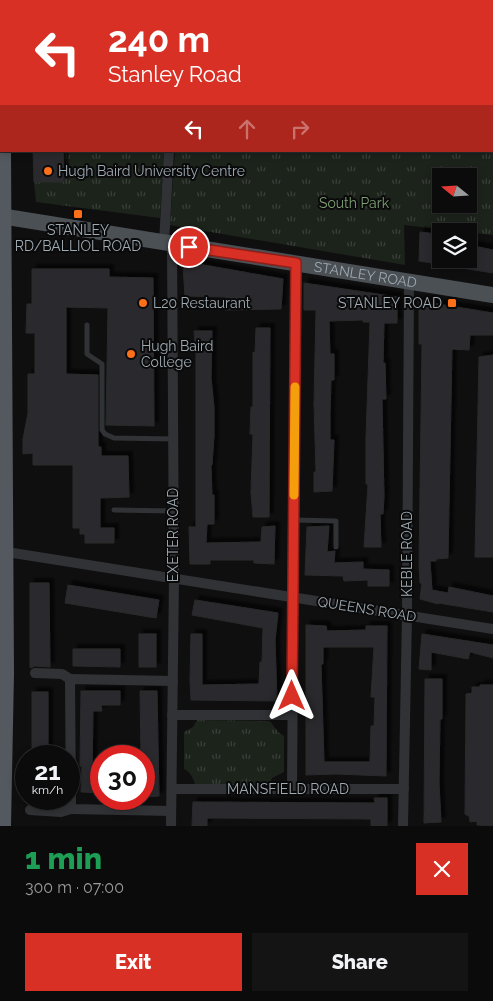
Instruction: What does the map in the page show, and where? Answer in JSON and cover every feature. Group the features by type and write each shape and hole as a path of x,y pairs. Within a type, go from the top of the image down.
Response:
{"highway":[{"path":"2,152 2,551 5,672 2,826"}],"main road":[{"name":"STANLEY ROAD","path":"1,217 493,295"}],"street":[{"name":"EXETER ROAD","path":"169,152 168,243 174,577 171,826"},
{"path":"292,788 296,263"},
{"name":"KEBLE ROAD","path":"403,826 407,615 409,282"},
{"name":"QUEENS ROAD","path":"2,551 493,629"},
{"path":"35,673 62,674 70,679 173,681"},
{"path":"70,679 71,745"},
{"path":"172,715 292,716"},
{"name":"MANSFIELD ROAD","path":"172,789 404,789"},
{"path":"80,809 171,811"},
{"path":"30,810 61,812 68,810"}],"lane":[{"path":"87,325 87,354 102,364 102,430 104,434 114,438 173,439"},
{"path":"114,510 173,511"},
{"path":"293,520 336,521 336,547"}],"green space":[{"path":"63,152 164,152 160,218 36,202 34,182 64,182"},
{"name":"South Park","path":"175,152 493,152 493,235 477,233 477,223 432,223 432,228 404,225 405,265 170,225"},
{"path":"197,720 270,721 278,732 284,736 284,772 272,778 270,784 195,784 191,775 184,769 184,732 193,727"}],"building":[{"name":"Hugh Baird University Centre","path":"33,152 63,152 64,182 34,182"},
{"path":"420,232 432,234 432,263 419,261"},
{"path":"477,247 493,250 493,273 462,268 477,268"},
{"path":"187,262 283,279 281,309 225,310 226,297 185,296 183,266"},
{"name":"Hugh Baird College","path":"32,269 109,269 109,277 153,278 154,426 106,425 108,308 66,307 66,374 98,375 98,447 101,447 101,456 128,456 129,497 100,498 100,528 114,528 114,543 85,543 85,534 80,534 80,528 73,528 73,465 33,465 33,453 23,454 23,439 28,413 28,374 35,374 35,333 26,333 27,304 32,304"},
{"path":"304,283 397,297 397,323 384,323 383,363 385,363 386,399 382,399 384,496 383,514 380,514 381,547 364,547 368,484 366,484 366,437 370,322 363,322 363,320 329,321 330,354 334,354 334,380 331,380 330,414 330,440 334,440 332,491 314,492 314,472 316,472 314,404 316,310 304,310"},
{"path":"419,301 493,313 493,335 470,335 469,350 452,349 448,558 430,561 432,590 448,593 449,587 493,596 493,612 438,604 420,599 422,583 420,583 419,565 422,344 419,344"},
{"path":"256,328 270,328 269,517 253,517 251,492 253,434 250,434 251,407 253,407 253,352 255,353"},
{"path":"194,331 212,331 211,378 214,436 211,465 214,524 207,524 206,543 261,542 262,527 275,526 274,564 254,563 254,560 210,560 210,564 190,564 189,527 196,527 196,355"},
{"path":"493,355 493,557 475,557 479,357"},
{"path":"329,526 327,552 335,551 334,563 363,562 363,569 389,570 389,586 368,586 368,580 344,581 343,576 305,575 307,527"},
{"path":"30,583 49,583 50,667 35,666 30,668"},
{"path":"68,585 159,600 156,618 65,603"},
{"path":"195,600 278,613 275,640 277,701 191,700 191,634 202,634 202,685 259,684 260,662 262,662 263,628 192,615"},
{"path":"306,625 326,626 327,631 366,630 366,626 387,626 386,776 306,775","holes":["323,647 374,647 371,697 375,697 374,726 371,726 370,762 324,762 321,664 323,664"]},
{"path":"139,634 156,634 156,667 139,667"},
{"path":"422,634 493,645 493,658 470,652 468,659 431,652 431,670 419,669"},
{"path":"73,649 120,649 120,667 73,666"},
{"path":"425,679 442,679 442,719 440,719 439,783 441,822 424,823"},
{"path":"480,685 493,685 493,826 477,825 477,821 470,822 469,816 465,814 466,694 472,693 472,687 480,687"},
{"path":"81,691 120,691 120,705 101,705 102,711 93,711 92,745 90,745 90,792 81,792 82,766 80,766"},
{"path":"140,691 157,691 159,796 155,796 155,745 141,745"},
{"path":"32,692 48,692 48,745 32,745"},
{"path":"374,798 387,798 387,826 371,826 371,819 207,818 207,826 192,826 193,802 375,803"}],"slow traffic":[{"path":"294,495 295,387"}],"place":[{"name":"Hugh Baird University Centre","path":"48,171"},
{"name":"STANLEY RD/BALLIOL ROAD","path":"78,214"},
{"name":"L20 Restaurant","path":"143,303"},
{"name":"STANLEY ROAD","path":"452,303"},
{"name":"Hugh Baird College","path":"131,354"}],"route":[{"path":"189,247 296,263 292,696"}]}
